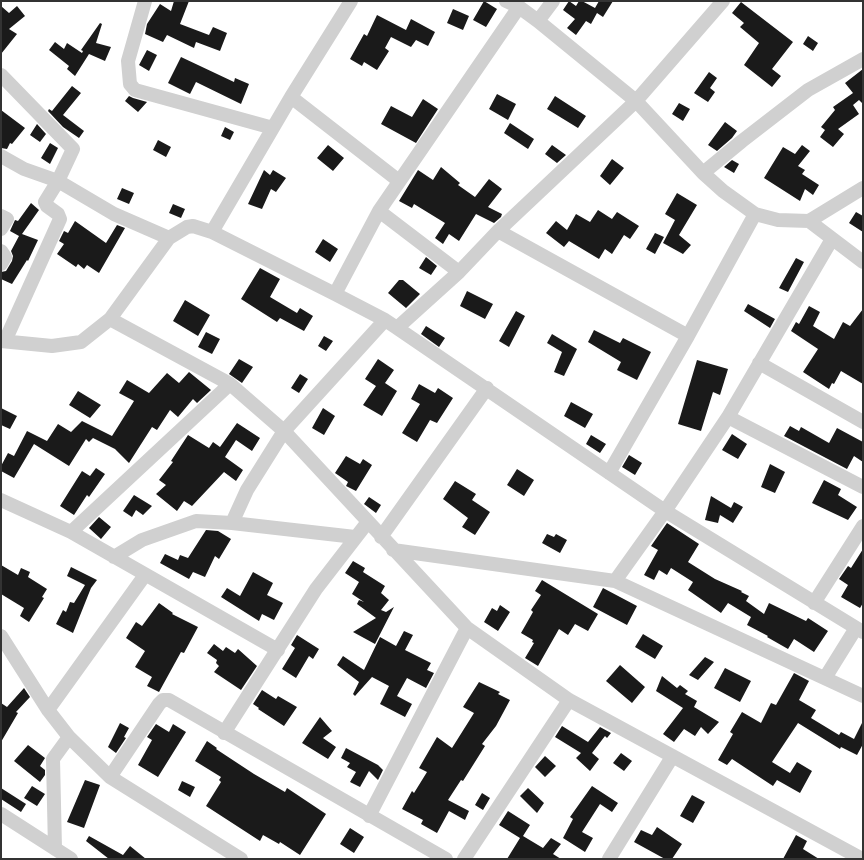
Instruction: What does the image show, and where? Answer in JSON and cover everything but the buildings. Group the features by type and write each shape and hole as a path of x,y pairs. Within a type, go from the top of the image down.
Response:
{"street":[{"path":"145,1 128,61 130,84 135,90 273,128"},
{"path":"212,232 291,97 351,1"},
{"path":"506,1 519,7 538,21 636,101 703,173 723,191 755,214 778,220 809,221 863,188"},
{"path":"538,21 553,1"},
{"path":"397,328 459,272 498,231 636,101 723,1"},
{"path":"336,294 380,211 399,181 519,7"},
{"path":"703,173 808,90 863,59"},
{"path":"1,75 73,149 58,181 45,202 47,206 58,214 60,219 3,341 52,346 81,342 97,332 110,319 169,238 187,227 193,226 212,232 385,320 487,388 665,511 814,604 859,630 825,678"},
{"path":"291,97 399,181"},
{"path":"1,156 24,168 58,181 114,214 169,238"},
{"path":"380,211 459,272"},
{"path":"609,472 688,336 755,214"},
{"path":"1,216 7,220 1,229"},
{"path":"809,221 863,262"},
{"path":"498,231 688,336"},
{"path":"615,581 665,511 728,417 832,239"},
{"path":"1,251 5,257 1,264"},
{"path":"110,319 230,384 284,431 467,628 569,700 672,758 862,859"},
{"path":"232,523 247,490 284,431 385,320"},
{"path":"759,363 863,422"},
{"path":"71,532 230,384"},
{"path":"381,537 487,388"},
{"path":"728,417 863,487"},
{"path":"1,500 71,532 278,650"},
{"path":"114,557 142,540 196,522 232,523 355,537"},
{"path":"224,733 316,589 355,537 368,523"},
{"path":"814,604 863,526"},
{"path":"393,550 615,581 863,696"},
{"path":"48,710 145,575"},
{"path":"369,816 467,628"},
{"path":"1,636 48,710 70,737 110,777 241,859"},
{"path":"110,777 163,700 169,700 224,733 446,859"},
{"path":"464,859 569,700"},
{"path":"55,849 53,759 70,737"},
{"path":"609,859 672,758"},
{"path":"1,814 71,859"}]}
